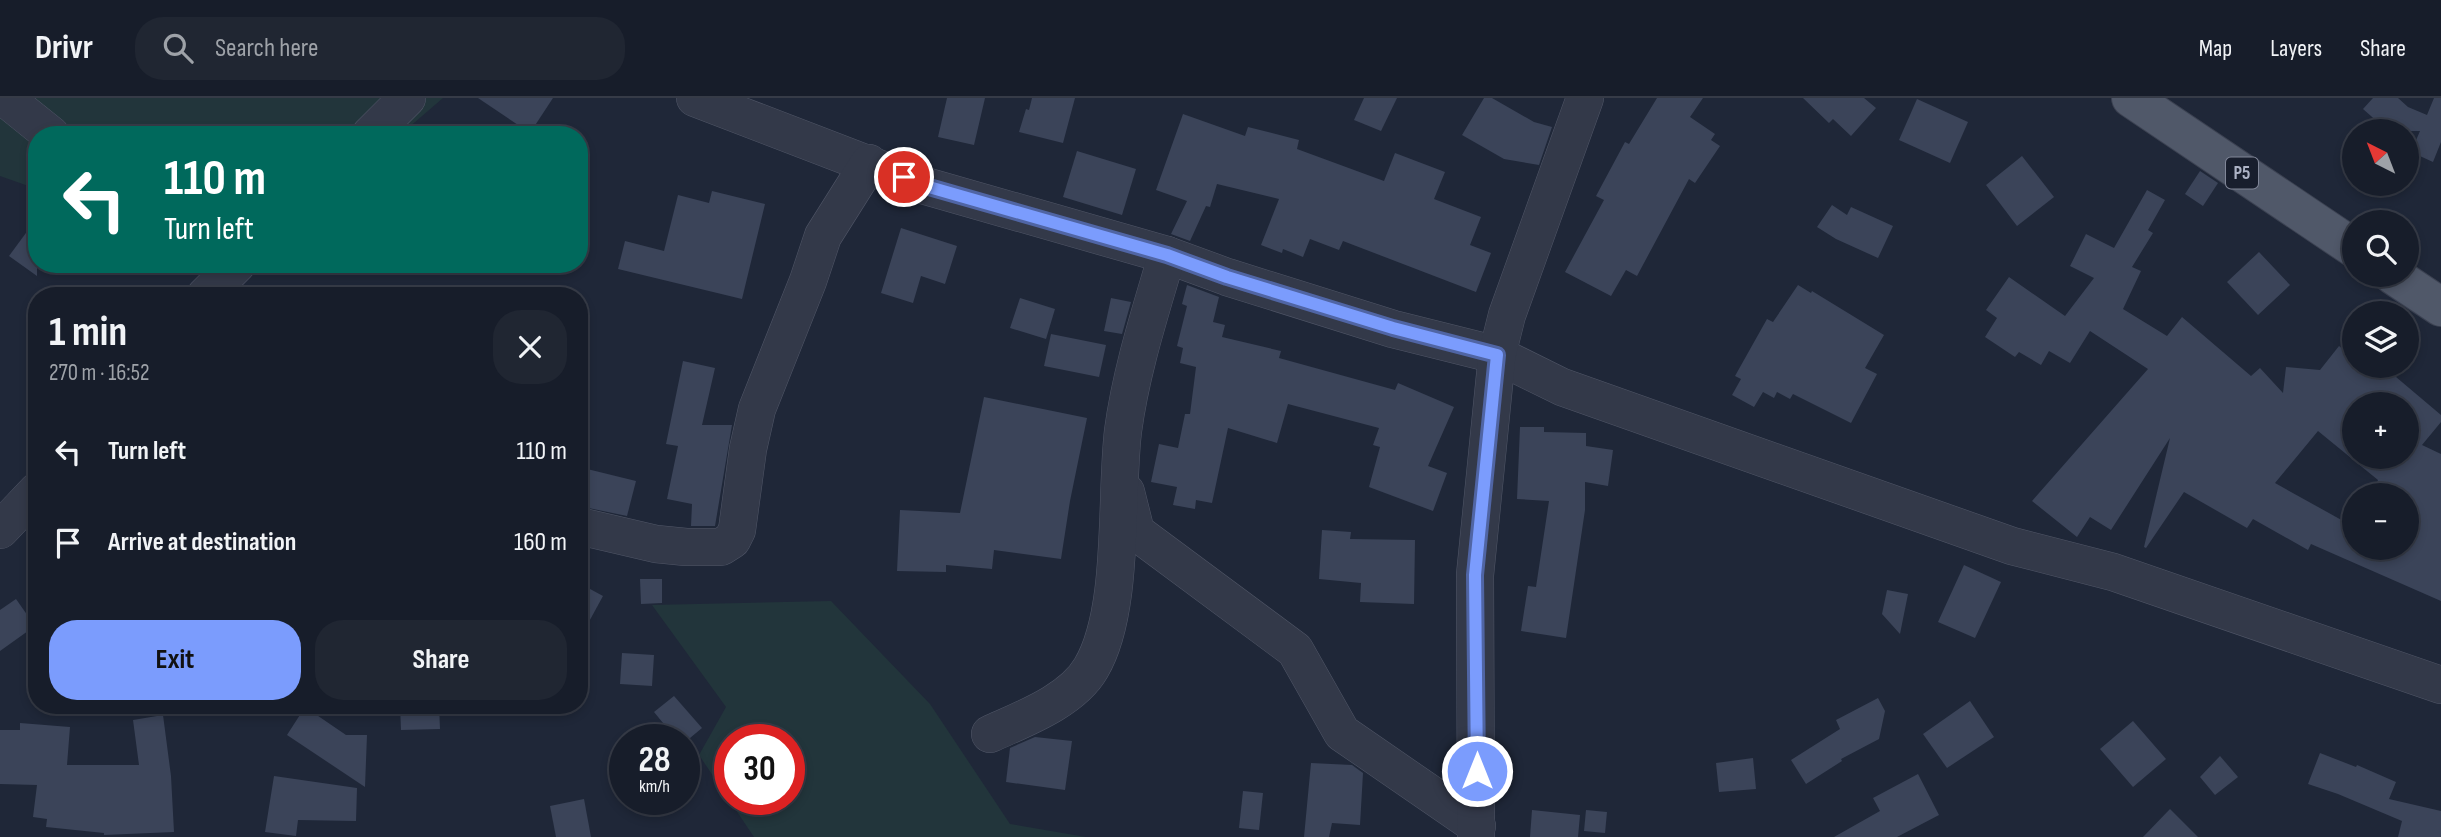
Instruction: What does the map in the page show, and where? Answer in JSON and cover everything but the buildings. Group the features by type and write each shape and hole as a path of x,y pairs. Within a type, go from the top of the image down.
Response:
{"main road":[{"name":"P5","path":"2131,98 2342,240"},
{"path":"2411,287 2441,307"}],"street":[{"path":"5,98 40,126"},
{"path":"379,126 407,98"},
{"path":"695,98 922,185 1167,255 1227,277 1393,328 1497,355 1562,387 2012,546 2113,572 2441,685"},
{"path":"1477,832 1475,575 1497,355 1507,315 1585,98"},
{"path":"588,528 656,544 686,547 721,547 732,540 737,530 747,449 757,409 823,236 869,163"},
{"path":"990,734 1065,696 1091,669 1108,625 1130,385 1167,255"},
{"path":"214,287 228,273"},
{"path":"1121,465 1136,532 1295,650 1342,733 1477,832"},
{"path":"0,530 28,500"}],"shaded area":[{"path":"0,98 443,98 410,126 28,126 28,186 0,176"},
{"path":"831,601 930,704 1010,824 1086,837 754,837 739,815 805,815 805,724 716,724 726,707 652,605"},
{"path":"714,728 714,777 700,753"}],"route":[{"path":"904,177 922,185 1167,255 1227,277 1393,328 1497,355 1475,575 1477,771"}]}
